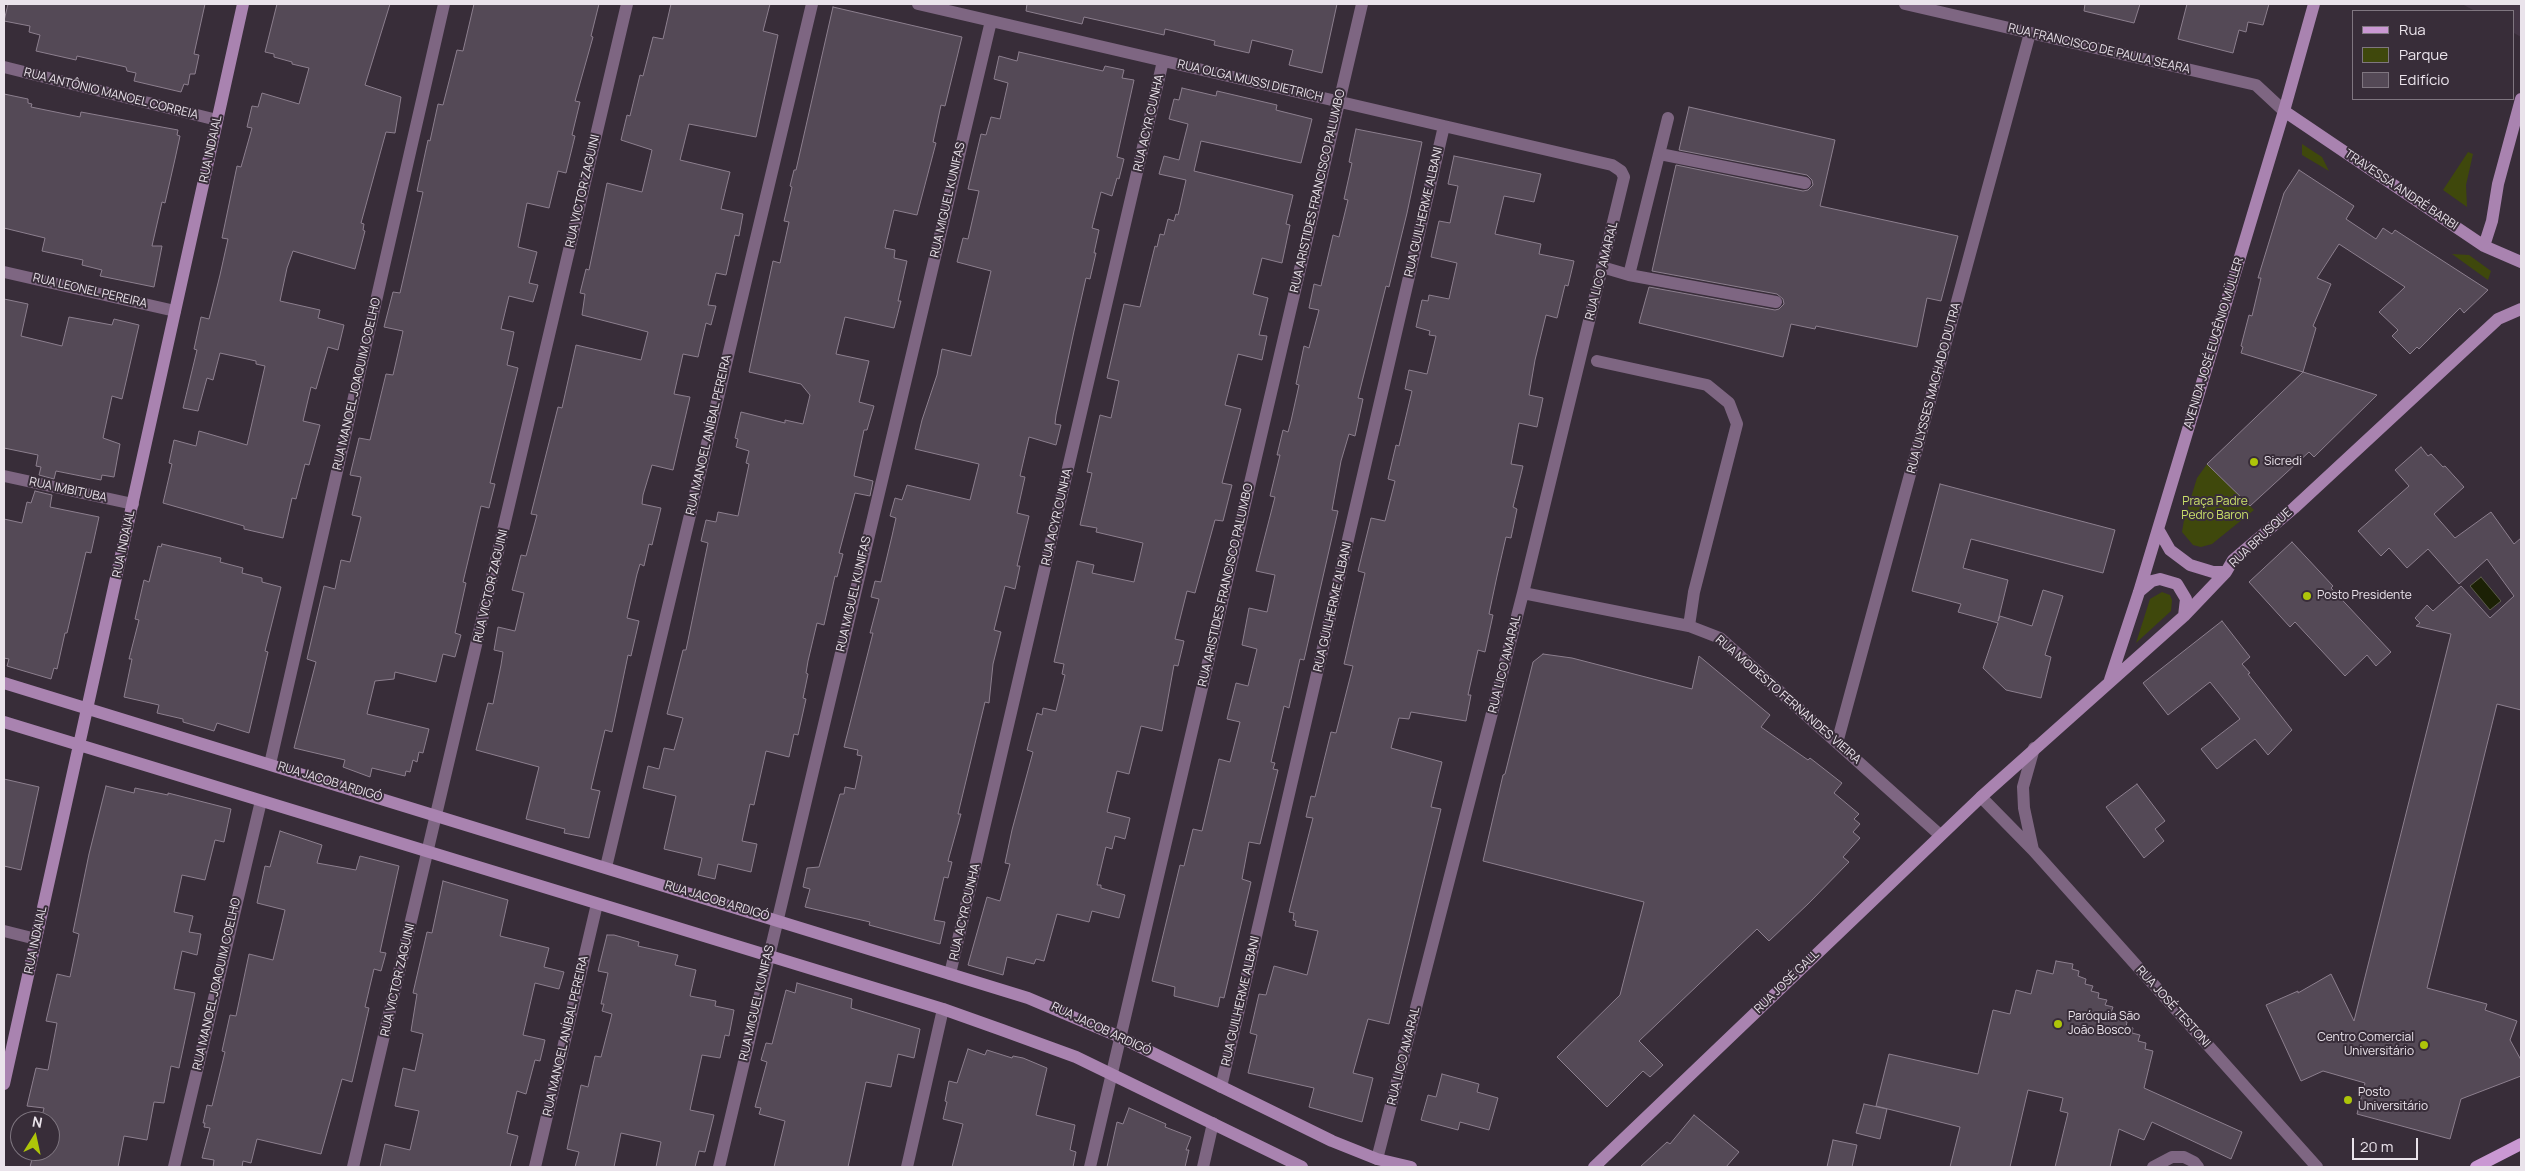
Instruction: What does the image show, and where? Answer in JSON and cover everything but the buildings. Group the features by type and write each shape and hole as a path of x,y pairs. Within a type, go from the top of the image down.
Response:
{"main road":[{"name":"RUA INDAIAL","path":"4,1084 243,4"},
{"name":"AVENIDA JOSÉ EUGÊNIO MÜLLER","path":"2110,680 2139,592 2284,111 2314,4"},
{"path":"2484,246 2492,221 2498,184 2521,99"},
{"name":"TRAVESSA ANDRÉ BARBI","path":"2284,111 2484,246 2521,262"},
{"name":"RUA BRUSQUE","path":"1981,797 2184,616 2226,572 2233,560 2294,508 2498,319 2521,309"},
{"path":"2158,529 2170,550 2190,565 2214,572 2226,572"},
{"path":"2139,592 2152,581 2160,579 2177,584 2186,599 2184,616"},
{"name":"RUA JACOB ARDIGÓ","path":"4,682 437,814 1050,1005 1120,1037 1376,1163 1411,1167"},
{"path":"4,722 943,1009 1039,1043 1112,1074 1302,1167"},
{"name":"RUA JOSÉ GALL","path":"1594,1167 1981,797"},
{"path":"2476,1167 2521,1144"}],"street":[{"name":"RUA MANOEL JOAQUIM COELHO","path":"270,764 444,4"},
{"name":"RUA VICTOR ZAGUINI","path":"353,1167 627,4"},
{"name":"RUA MANOEL ANÍBAL PEREIRA","path":"606,867 812,4"},
{"name":"RUA OLGA MUSSI DIETRICH","path":"918,4 1612,165"},
{"name":"RUA ARISTIDES FRANCISCO PALUMBO","path":"1090,1167 1362,4"},
{"name":"RUA FRANCISCO DE PAULA SEARA","path":"1905,4 2256,85 2284,111"},
{"name":"RUA MIGUEL KUNIFAS","path":"719,1167 991,21"},
{"name":"RUA ULYSSES MACHADO DUTRA","path":"1837,743 2030,32"},
{"name":"RUA ACYR CUNHA","path":"950,974 1163,61"},
{"name":"RUA ANTÔNIO MANOEL CORREIA","path":"4,68 217,120"},
{"path":"1629,276 1668,118"},
{"name":"RUA GUILHERME ALBANI","path":"1221,1087 1444,126"},
{"path":"1660,154 1804,183"},
{"name":"RUA LICO AMARAL","path":"1376,1163 1523,593 1602,267 1625,182 1621,171 1612,165"},
{"path":"1602,267 1629,276 1776,302"},
{"name":"RUA LEONEL PEREIRA","path":"4,272 175,311"},
{"path":"1597,361 1707,385 1729,403 1737,424 1694,592 1689,626"},
{"name":"RUA IMBITUBA","path":"4,476 133,504"},
{"name":"RUA MODESTO FERNANDES VIEIRA","path":"1523,593 1689,626 1720,638 1940,836"},
{"name":"RUA JOSÉ TESTONI","path":"2033,850 2024,808 2024,787 2034,748"},
{"name":"RUA JOSÉ TESTONI","path":"1981,797 2033,850 2315,1166"},
{"name":"RUA MANOEL JOAQUIM COELHO","path":"174,1167 261,801"},
{"name":"RUA MANOEL ANÍBAL PEREIRA","path":"535,1167 598,904"},
{"path":"4,931 36,938"},
{"path":"906,1167 943,1009"},
{"path":"1203,1167 1213,1123"},
{"path":"2153,1167 2172,1157 2184,1157 2194,1162 2198,1167"}],"shaded area":[{"path":"2462,4 2521,4 2521,37 2515,34 2515,10 2473,10"},
{"path":"2481,577 2501,601 2490,610 2470,586"}],"green space":[{"path":"2302,144 2322,157 2329,171 2302,155"},
{"path":"2468,152 2473,154 2466,185 2467,207 2443,190"},
{"path":"2452,254 2469,255 2491,271 2488,280"},
{"name":"Praça Padre Pedro Baron","path":"2207,464 2254,510 2212,544 2201,547 2193,545 2182,532 2197,478"},
{"path":"2162,592 2170,595 2172,600 2171,611 2136,643 2150,599"}],"place":[{"name":"Sicredi","path":"2254,462"},
{"name":"Posto Presidente","path":"2307,596"},
{"name":"Paróquia São João Bosco","path":"2058,1024"},
{"name":"Centro Comercial Universitário","path":"2424,1045"},
{"name":"Posto Universitário","path":"2348,1100"}]}
